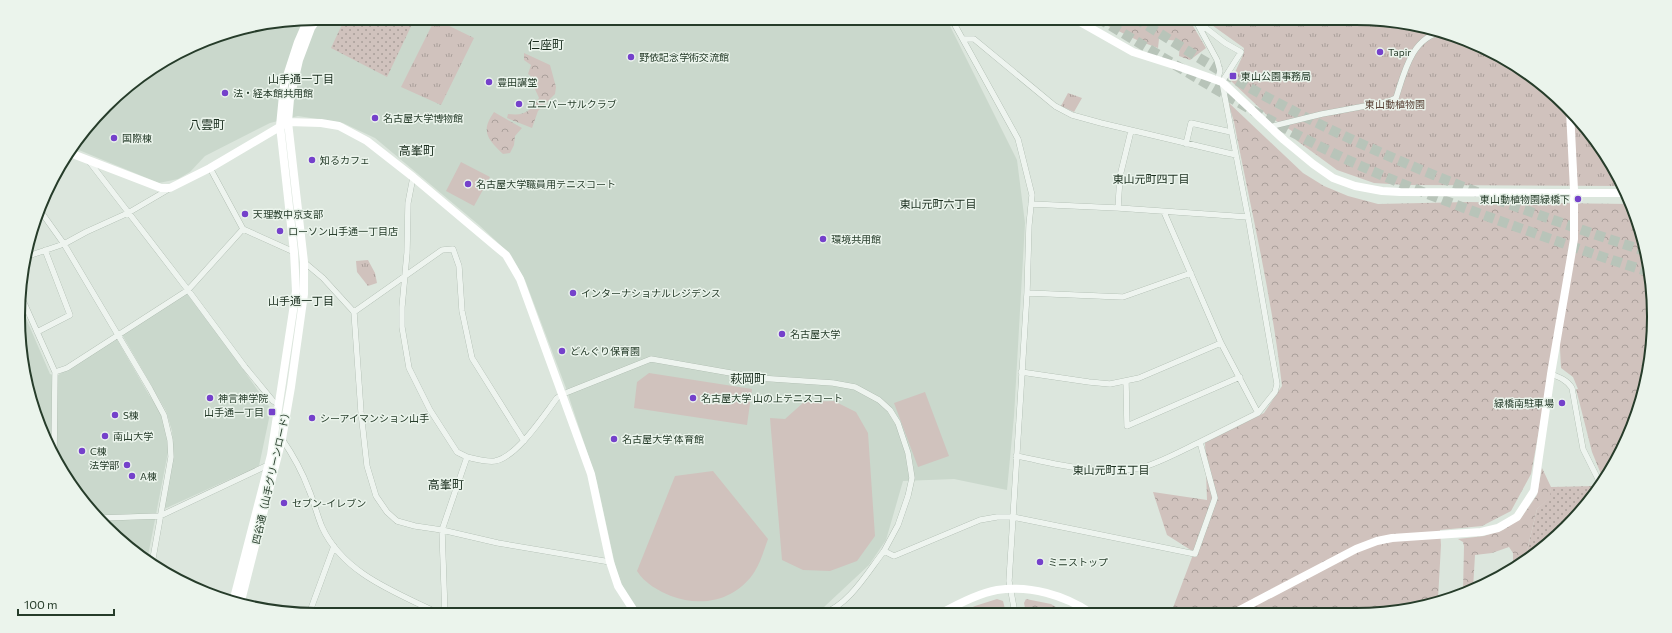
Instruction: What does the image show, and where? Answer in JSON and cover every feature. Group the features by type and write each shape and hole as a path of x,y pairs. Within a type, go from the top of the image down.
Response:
{"street":[{"name":"四谷通（山手グリーンロード）","path":"242,598 282,439 304,294 304,262 284,124 299,60 313,25"},
{"path":"955,25 1018,139 1032,195 1009,581 1014,608"},
{"path":"1085,25 1133,52 1220,82 1269,127 1313,164 1333,178 1356,186 1382,191 1400,192 1619,193"},
{"path":"1016,456 1102,471 1124,470 1148,465 1200,442 1258,413 1275,392 1278,384 1248,217 1220,82 1220,71 1216,60 1197,25"},
{"path":"1203,25 1241,52 1220,82"},
{"path":"234,596 268,465 296,291 284,124 284,84 305,26"},
{"path":"1269,127 1322,114 1372,106 1396,98 1407,64 1415,49 1433,35"},
{"path":"963,39 974,39 1032,89 1055,106 1072,115 1236,155"},
{"path":"1243,608 1356,548 1377,541 1405,537 1482,532 1498,528 1517,517 1529,500 1534,491 1538,469 1551,374 1574,239 1574,190 1570,119"},
{"path":"32,254 64,244 86,232 128,213 170,188 210,168 284,124 321,123 339,126 368,141 506,255 520,279 591,474 610,562 618,586 632,608"},
{"path":"1186,144 1191,124 1231,132"},
{"path":"1118,208 1120,176 1131,130"},
{"path":"74,155 161,188 170,188"},
{"path":"88,160 245,367 273,401 278,404"},
{"path":"210,168 243,229 294,252"},
{"path":"413,177 408,203 407,254 404,278 402,327 409,368 430,410 457,452 467,457 483,461 495,461 505,457 524,441 558,398 563,394 651,359 759,378 832,383 855,387 879,400 890,410 898,423 908,453 912,478 908,496 898,525 884,551 859,584 842,602 832,608"},
{"path":"1031,204 1118,208 1248,217"},
{"path":"1164,212 1221,343 1258,413"},
{"path":"43,215 64,244 119,335 164,415 168,428 171,457 153,558"},
{"path":"55,372 67,368 188,290 243,229"},
{"path":"354,312 442,250 453,249 459,266 462,311 472,358 524,441"},
{"path":"37,332 70,315 45,250"},
{"path":"304,262 323,278 354,312 367,466 376,496 387,512 397,521 415,526 442,530 498,543 610,562"},
{"path":"1026,293 1123,297 1191,273"},
{"path":"26,306 55,372 54,443"},
{"path":"1021,372 1089,382 1110,384 1126,382 1139,378 1221,343"},
{"path":"1551,374 1562,378 1569,383 1572,388 1575,395 1583,448 1598,478"},
{"path":"1126,382 1127,426 1240,377"},
{"path":"282,439 295,458 309,490 322,528 334,546 354,568 374,582 428,608"},
{"path":"884,551 894,556 980,520 997,517 1013,517 1195,554 1215,498 1200,442"},
{"path":"445,608 442,530 467,457"},
{"path":"105,518 160,516 268,465"},
{"path":"311,608 334,546"},
{"path":"951,608 960,603 996,590 1010,589 1042,592 1054,595 1083,608"}],"shaded area":[{"name":"名古屋大学","path":"316,25 950,25 1017,160 1025,223 1014,416 1007,490 954,479 903,481 886,540 869,565 822,608 635,608 623,587 616,569 597,482 566,388 525,280 511,255 479,225 375,138 343,123 298,116 270,123 205,156 190,172 178,179 159,183 78,150 97,124 124,97 139,85 171,64 223,40 278,27"},
{"name":"神言神学院","path":"185,291 271,409 259,466 162,510 173,447 172,431 166,411 120,331"},
{"name":"南山大学","path":"25,316 50,374 57,376 115,336 149,395 161,412 168,442 168,452 148,554 124,536 97,509 74,478 55,445 40,410 35,392 27,355"}],"green space":[{"path":"342,25 412,25 387,77 331,48"},
{"path":"432,25 447,25 474,38 441,105 401,87"},
{"path":"1106,25 1192,25 1206,48 1190,60 1179,56 1180,41 1159,39 1158,48 1139,41"},
{"name":"東山動植物園","path":"1212,25 1356,25 1394,27 1449,40 1501,64 1533,85 1548,97 1575,124 1587,139 1616,186 1406,185 1374,183 1337,170 1296,140 1292,131 1267,115 1231,81 1243,55 1244,48"},
{"path":"524,53 550,65 556,87 555,94 538,111 532,128 507,118 508,114 523,114 532,107 539,98 534,87 536,80 528,74 531,65 524,60"},
{"path":"1068,93 1082,98 1074,112 1061,106"},
{"path":"1228,102 1303,173 1324,186 1348,196 1378,204 1468,202 1625,205 1637,241 1645,278 1647,316 1645,355 1637,392 1632,410 1617,445 1601,474 1592,452 1576,389 1578,389 1573,377 1561,368 1559,329 1555,343 1531,474 1511,511 1482,526 1440,530 1441,545 1438,596 1394,606 1356,608 1173,608 1194,552 1167,535 1153,492 1207,500 1205,442 1264,413 1282,386 1273,320 1261,254 1234,122"},
{"path":"494,112 522,128 515,136 514,145 510,153 503,154 493,144 488,135 487,125"},
{"name":"名古屋大学職員用テニスコート","path":"461,162 490,177 474,206 446,191"},
{"path":"368,260 375,273 377,283 368,286 357,272 356,261"},
{"name":"名古屋大学 山の上テニスコート","path":"649,373 752,389 747,425 634,408 637,382"},
{"path":"925,392 949,456 918,467 894,403"},
{"path":"834,401 856,412 868,433 875,536 857,561 830,571 803,570 782,560 770,418 785,419 804,402"},
{"path":"1542,468 1551,487 1550,498 1537,509 1527,552 1513,562 1513,553 1509,547 1492,553 1475,555 1473,583 1463,588 1464,546 1463,542 1458,539 1484,536 1503,530 1521,518 1537,495"},
{"path":"713,471 768,539 755,571 739,589 718,599 706,601 683,600 657,589 648,583 637,571 675,476"},
{"path":"1592,486 1562,523 1527,552 1537,509 1549,498 1551,487"},
{"path":"997,599 1003,601 1005,608 971,608"},
{"path":"1026,599 1051,604 1057,608 1025,608 1024,603"}],"tunnel":[{"path":"1110,25 1241,104 1351,162 1419,191 1511,225 1643,270"},
{"path":"1146,25 1260,93 1367,147 1505,203 1639,249"}],"place":[{"name":"Tapir","path":"1380,52"},
{"name":"野依記念学術交流館","path":"631,57"},
{"name":"東山公園事務局","path":"1233,76"},
{"name":"豊田講堂","path":"489,82"},
{"name":"法・経本館共用館","path":"225,93"},
{"name":"ユニバーサルクラブ","path":"519,104"},
{"name":"名古屋大学博物館","path":"375,118"},
{"name":"国際棟","path":"114,138"},
{"name":"知るカフェ","path":"312,160"},
{"name":"名古屋大学職員用テニスコート","path":"468,184"},
{"name":"東山動植物園緑橋下","path":"1578,199"},
{"name":"天理教中京支部","path":"245,214"},
{"name":"ローソン山手通一丁目店","path":"280,231"},
{"name":"環境共用館","path":"823,239"},
{"name":"インターナショナルレジデンス","path":"573,293"},
{"name":"名古屋大学","path":"782,334"},
{"name":"どんぐり保育園","path":"562,351"},
{"name":"神言神学院","path":"210,398"},
{"name":"名古屋大学 山の上テニスコート","path":"693,398"},
{"name":"緑橋南駐車場","path":"1562,403"},
{"name":"山手通一丁目","path":"272,412"},
{"name":"S棟","path":"115,415"},
{"name":"シーアイマンション山手","path":"312,418"},
{"name":"南山大学","path":"105,436"},
{"name":"名古屋大学 体育館","path":"614,439"},
{"name":"C棟","path":"82,451"},
{"name":"法学部","path":"127,465"},
{"name":"A棟","path":"132,476"},
{"name":"セブン-イレブン","path":"284,503"},
{"name":"ミニストップ","path":"1040,562"}],"district":[{"name":"仁座町","path":"546,45"},
{"name":"山手通一丁目","path":"301,79"},
{"name":"八雲町","path":"207,125"},
{"name":"高峯町","path":"417,151"},
{"name":"東山元町四丁目","path":"1151,179"},
{"name":"東山元町六丁目","path":"938,204"},
{"name":"山手通一丁目","path":"301,301"},
{"name":"萩岡町","path":"748,379"},
{"name":"東山元町五丁目","path":"1111,470"},
{"name":"高峯町","path":"446,485"}]}
